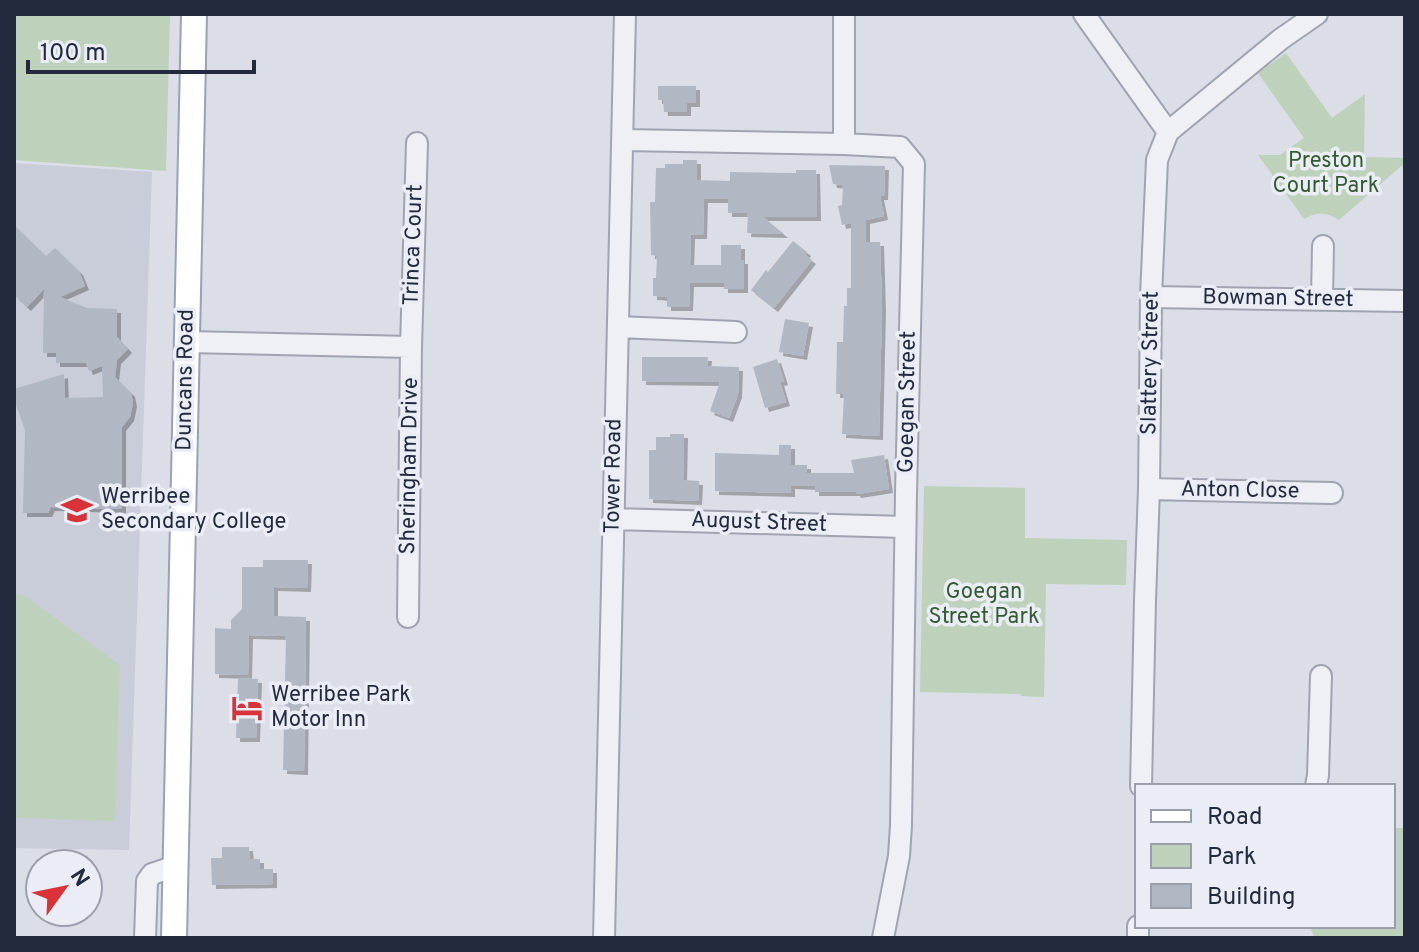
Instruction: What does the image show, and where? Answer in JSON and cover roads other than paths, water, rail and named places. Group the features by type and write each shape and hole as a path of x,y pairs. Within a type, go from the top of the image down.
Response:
{"main road":[{"name":"Duncans Road","path":"174,938 194,14"}],"street":[{"name":"Tower Road","path":"604,938 625,14"},
{"path":"844,14 844,144"},
{"path":"1084,14 1168,132 1281,39 1317,14"},
{"name":"Slattery Street","path":"1141,784 1151,297 1157,160 1168,132"},
{"name":"Goegan Street","path":"623,140 900,147 914,164 901,825 899,856 883,938"},
{"name":"Trinca Court","path":"411,347 417,143"},
{"path":"1322,299 1323,246"},
{"name":"Bowman Street","path":"1151,297 1405,301"},
{"path":"618,327 736,332"},
{"name":"Sheringham Drive","path":"187,342 411,347 408,617"},
{"name":"Anton Close","path":"1149,489 1332,493"},
{"name":"August Street","path":"613,519 905,527"},
{"path":"1316,784 1321,676"},
{"path":"145,938 147,881 152,874 176,866"}],"place":[{"name":"Werribee Secondary College","path":"77,510"},
{"name":"Werribee Park Motor Inn","path":"247,708"}],"park label":[{"name":"Preston Court Park","path":"1326,174"},
{"name":"Goegan Street Park","path":"984,604"}]}
